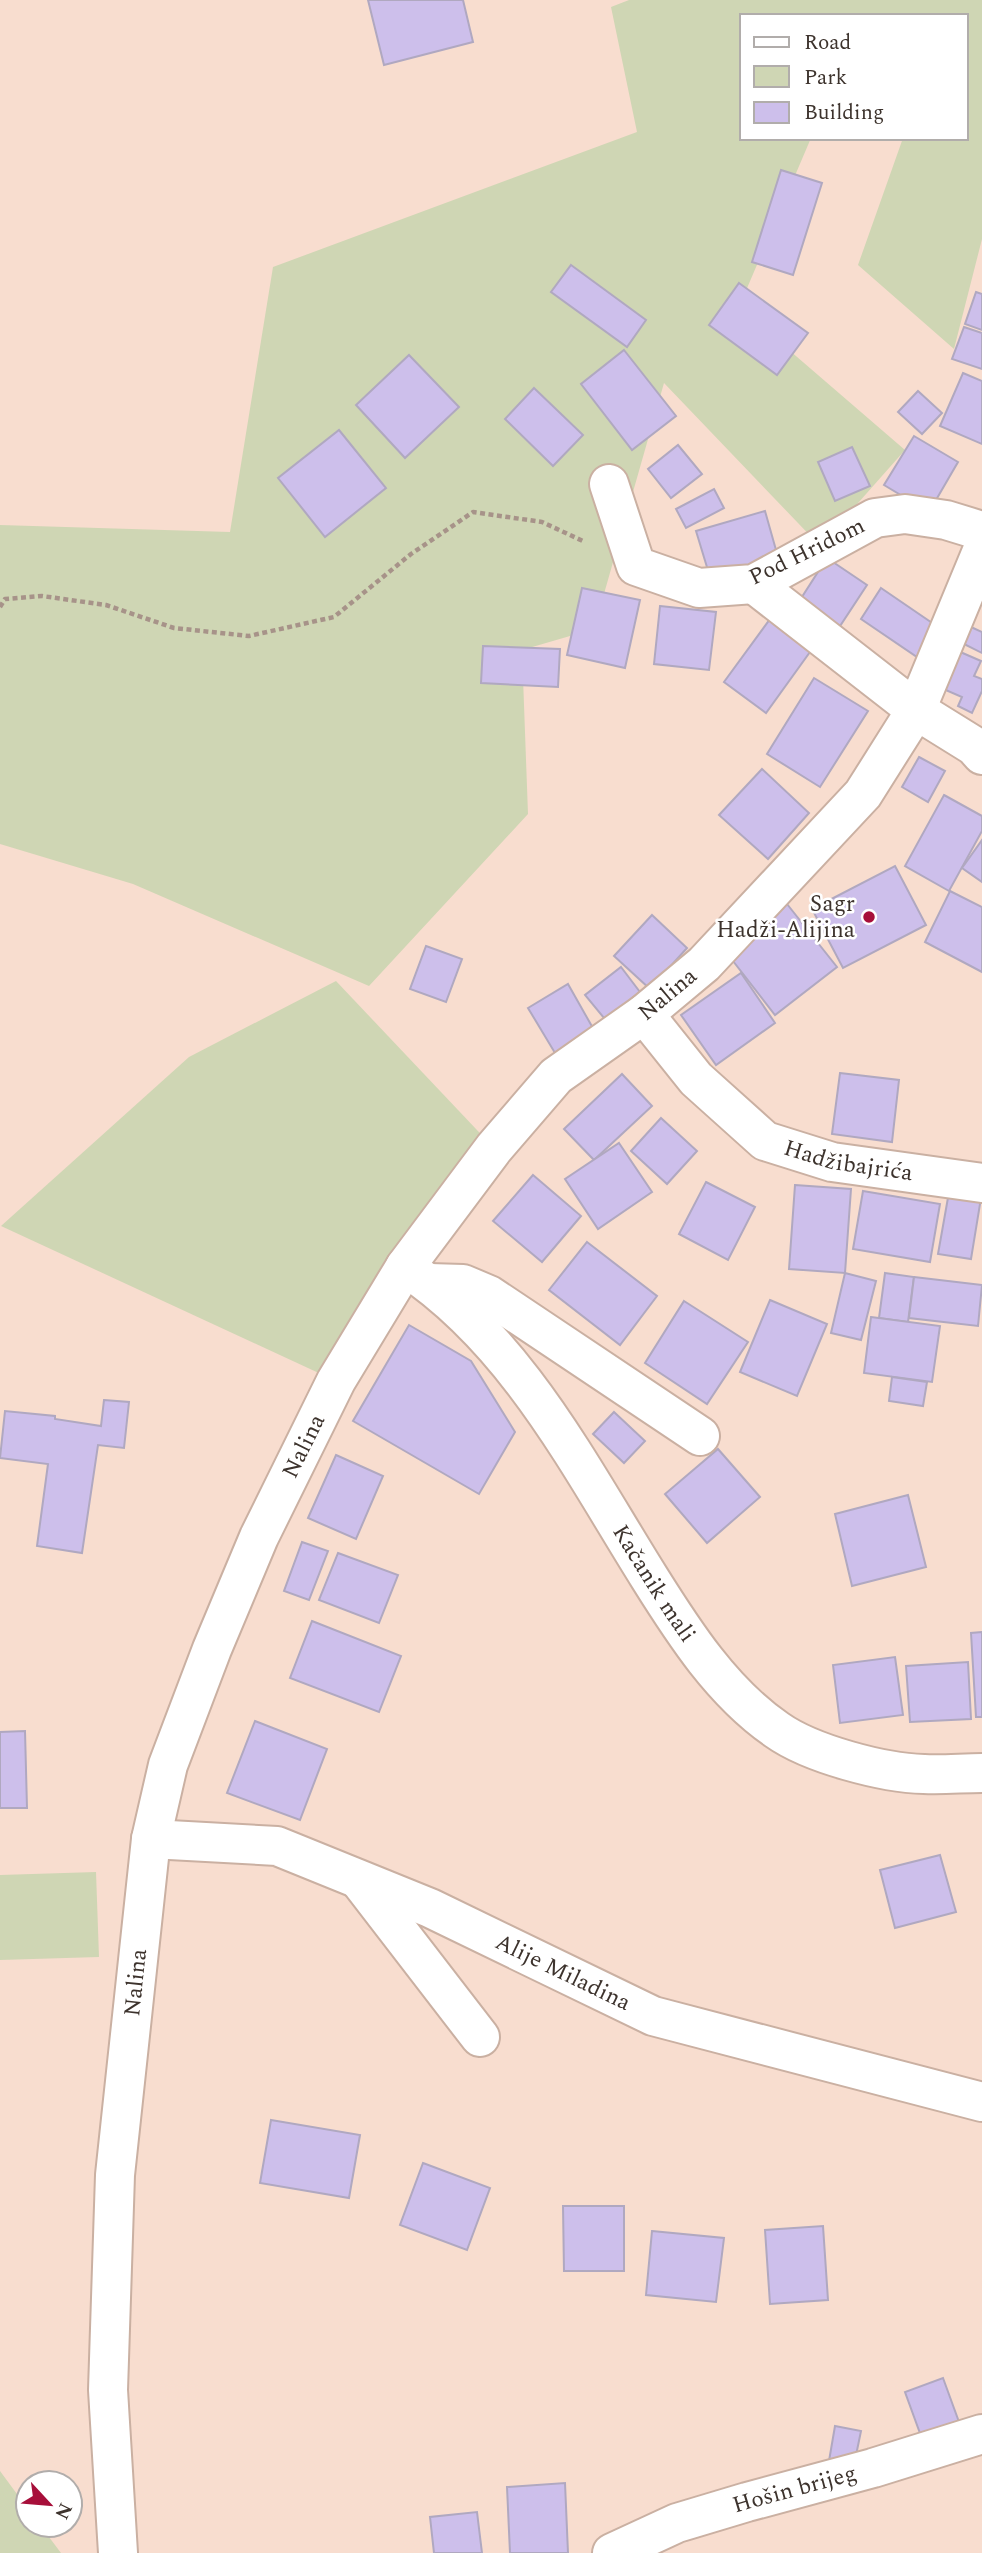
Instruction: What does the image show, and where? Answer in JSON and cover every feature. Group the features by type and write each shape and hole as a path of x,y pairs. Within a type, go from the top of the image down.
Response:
{"street":[{"path":"609,484 636,566"},
{"name":"Pod Hridom","path":"636,566 699,588 754,584 875,518 905,514 946,520 982,531"},
{"name":"Nalina","path":"118,2553 108,2390 115,2175 151,1839 168,1765 212,1649 259,1537 336,1381 417,1275 494,1147 556,1076 644,1014 704,964 863,794 916,710 982,551"},
{"path":"754,584 916,710 974,746 982,755"},
{"name":"Hadžibajrića","path":"644,1014 696,1079 765,1140 832,1163 982,1183"},
{"path":"417,1275 463,1284 489,1295 700,1436"},
{"name":"Kačanik mali","path":"417,1275 494,1346 543,1406 688,1639 740,1699 779,1732 829,1755 922,1774 982,1773"},
{"name":"Alije Miladina","path":"151,1839 277,1846 430,1908 653,2016 982,2102"},
{"path":"358,1879 480,2037"},
{"name":"Hošin brijeg","path":"612,2553 677,2524 982,2434"}],"path":[{"path":"0,607 5,598 42,596 106,605 174,628 249,636 334,617 411,554 473,512 542,522 636,566"}],"green space":[{"path":"629,0 982,0 982,239 954,349 858,265 902,140 968,140 968,14 740,14 740,140 810,140 739,307 905,450 820,546 664,383 594,629 522,650 528,814 369,986 133,884 0,844 0,525 230,532 273,267 637,132 611,7"},
{"path":"336,981 494,1148 336,1381 1,1226 189,1057"},
{"path":"96,1872 99,1957 0,1960 0,1875"},
{"path":"0,2471 14,2490 14,2539 50,2539 61,2553 0,2553"}],"building":[{"path":"368,0 463,0 473,42 384,65"},
{"path":"781,170 822,183 793,275 752,262"},
{"path":"571,265 646,320 627,347 551,292"},
{"path":"739,283 808,333 777,375 709,325"},
{"path":"976,292 982,294 982,330 965,324"},
{"path":"964,327 982,333 982,369 952,359"},
{"path":"624,350 676,416 632,450 581,384"},
{"path":"409,355 459,407 405,458 356,405"},
{"path":"963,373 982,381 982,444 940,426"},
{"path":"534,388 583,435 553,466 505,419"},
{"path":"918,391 942,413 922,434 898,412"},
{"path":"339,430 386,488 325,537 278,478"},
{"path":"914,436 958,462 929,512 884,485"},
{"path":"678,445 702,474 671,498 648,469"},
{"path":"852,447 870,486 835,501 818,462"},
{"path":"714,489 724,508 686,528 676,509"},
{"path":"765,511 778,557 710,577 696,531"},
{"path":"827,558 867,585 840,626 800,600"},
{"path":"582,588 640,600 625,668 567,655"},
{"path":"881,588 938,627 917,657 861,619"},
{"path":"660,606 716,612 709,670 654,664"},
{"path":"773,615 815,645 766,713 724,682"},
{"path":"971,627 982,632 982,653 962,643"},
{"path":"483,646 560,649 558,687 481,683"},
{"path":"958,651 981,661 974,676 982,679 982,691 972,713 958,706 962,697 941,688"},
{"path":"814,678 868,711 820,787 767,754"},
{"path":"919,757 945,771 928,802 902,787"},
{"path":"762,769 809,813 768,859 719,815"},
{"path":"944,795 982,816 982,831 949,891 905,866"},
{"path":"982,840 982,882 962,868"},
{"name":"Sagr Hadži-Alijina","path":"895,866 926,925 843,968 812,909"},
{"path":"950,891 982,907 982,972 925,942"},
{"path":"787,904 837,967 775,1015 726,952"},
{"path":"652,915 687,948 650,989 614,956"},
{"path":"426,946 462,959 446,1002 410,989"},
{"path":"621,967 643,996 609,1024 585,995"},
{"path":"741,973 775,1023 716,1065 681,1015"},
{"path":"568,984 594,1030 555,1053 528,1008"},
{"path":"840,1073 899,1080 892,1142 832,1134"},
{"path":"622,1074 652,1106 594,1160 564,1129"},
{"path":"661,1118 697,1151 667,1184 631,1151"},
{"path":"619,1143 652,1192 598,1229 565,1179"},
{"path":"533,1175 581,1216 542,1262 493,1221"},
{"path":"706,1182 755,1207 728,1260 679,1234"},
{"path":"795,1185 851,1189 845,1273 789,1269"},
{"path":"863,1191 940,1204 930,1262 853,1249"},
{"path":"949,1192 981,1198 971,1259 938,1254"},
{"path":"587,1242 657,1296 620,1345 549,1290"},
{"path":"845,1273 876,1281 861,1340 831,1333"},
{"path":"885,1273 914,1277 908,1322 879,1318"},
{"path":"914,1277 982,1285 978,1326 909,1318"},
{"path":"770,1300 827,1324 797,1396 740,1372"},
{"path":"684,1301 748,1342 707,1404 645,1363"},
{"path":"871,1317 940,1326 932,1382 864,1373"},
{"path":"409,1325 471,1361 515,1432 479,1494 353,1421"},
{"path":"892,1377 927,1382 923,1406 889,1401"},
{"path":"104,1400 129,1402 124,1448 98,1445 82,1553 37,1546 48,1464 0,1458 5,1411 55,1416 55,1419 101,1426"},
{"path":"614,1412 645,1441 624,1463 593,1434"},
{"path":"718,1449 760,1497 707,1543 665,1494"},
{"path":"336,1455 383,1476 356,1539 308,1518"},
{"path":"908,1495 926,1567 852,1586 835,1514"},
{"path":"302,1542 328,1551 309,1600 284,1591"},
{"path":"338,1553 398,1575 379,1623 319,1600"},
{"path":"312,1621 401,1656 379,1712 290,1678"},
{"path":"982,1632 982,1717 976,1717 971,1633"},
{"path":"895,1657 903,1715 840,1723 833,1665"},
{"path":"968,1662 971,1719 910,1722 906,1666"},
{"path":"255,1721 327,1749 300,1820 227,1793"},
{"path":"25,1731 27,1808 0,1808 0,1732"},
{"path":"940,1855 956,1912 895,1928 880,1870"},
{"path":"271,2120 360,2135 349,2198 260,2183"},
{"path":"423,2163 490,2188 467,2250 400,2225"},
{"path":"563,2206 624,2206 624,2271 564,2271"},
{"path":"823,2226 828,2300 770,2304 765,2230"},
{"path":"652,2231 724,2238 716,2302 646,2295"},
{"path":"943,2378 963,2433 925,2447 905,2392"},
{"path":"835,2426 861,2431 854,2465 829,2461"},
{"path":"565,2483 568,2553 510,2553 507,2487"},
{"path":"477,2512 482,2553 434,2553 430,2517"}],"place":[{"name":"Sagr Hadži-Alijina","path":"869,917"}]}
